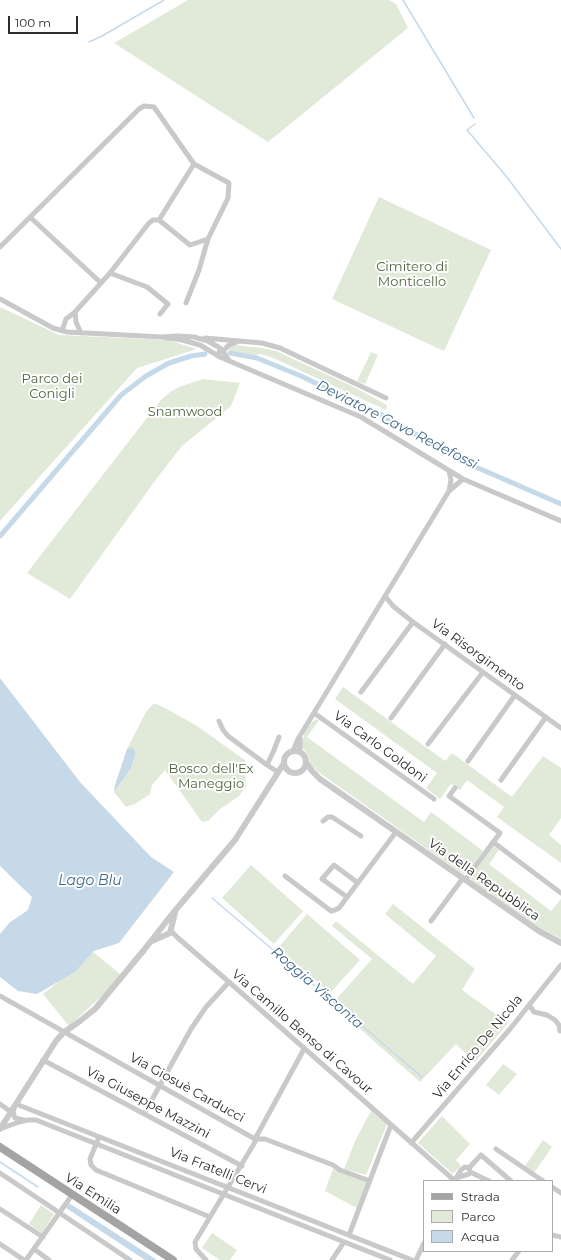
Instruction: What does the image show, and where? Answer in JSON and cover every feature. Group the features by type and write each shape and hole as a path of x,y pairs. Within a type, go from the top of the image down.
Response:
{"main road":[{"name":"Via Emilia","path":"0,1147 173,1260"}],"street":[{"path":"0,247 139,108 144,106 154,107 194,164 229,184 228,198 208,239 199,270 186,303"},
{"path":"159,220 194,164"},
{"path":"30,217 101,283"},
{"path":"61,330 66,319 75,312 110,273 149,223 154,220 159,220 190,245 208,239"},
{"path":"110,273 147,287 168,304 160,314"},
{"path":"0,299 53,328 67,332 162,337 178,336 262,342 280,348 386,398"},
{"path":"75,312 76,322 81,332"},
{"path":"162,337 194,344 220,357 361,418 463,479 561,521"},
{"path":"200,338 213,344 230,361"},
{"path":"212,352 222,352 229,345 239,341"},
{"path":"212,352 209,346 213,344"},
{"path":"449,471 451,480 449,491"},
{"path":"293,751 296,742 449,491 463,479"},
{"name":"Via Risorgimento","path":"385,596 393,606 413,622 561,728"},
{"path":"379,606 393,606"},
{"path":"361,692 413,622"},
{"path":"391,718 445,644"},
{"path":"428,744 483,672"},
{"path":"468,761 515,695"},
{"name":"Via Carlo Goldoni","path":"314,713 434,799"},
{"path":"501,780 546,717"},
{"path":"219,721 222,729 228,736 267,765 277,775"},
{"path":"277,775 290,771 300,771 304,767 306,762 304,756 300,752 299,744 301,735"},
{"path":"267,765 279,737"},
{"path":"0,1129 56,1041 63,1033 95,1009 151,942 162,926 235,840 277,775 284,763 286,755 293,751 300,752"},
{"name":"Via della Repubblica","path":"306,762 320,779"},
{"path":"284,763 286,768 290,771"},
{"name":"Via della Repubblica","path":"300,771 320,779 540,931 561,943"},
{"path":"430,921 500,833 449,796 455,788"},
{"path":"323,821 332,816 361,836"},
{"path":"285,876 331,911 335,910 339,908 396,832"},
{"path":"493,842 561,892"},
{"path":"347,897 322,879 334,865 358,883"},
{"path":"151,942 169,932 175,912"},
{"path":"162,926 162,932 169,932"},
{"name":"Via Camillo Benso di Cavour","path":"169,932 229,982 453,1180"},
{"name":"Via Enrico De Nicola","path":"411,1143 510,1029 561,964"},
{"path":"144,1114 187,1037 206,1007 229,982"},
{"name":"Via Giosuè Carducci","path":"0,996 63,1033 160,1085 255,1139 265,1139 327,1162 340,1170 370,1181"},
{"path":"528,1005 534,1012 547,1015 555,1020 559,1025 560,1031"},
{"path":"206,1260 196,1250 195,1242 256,1142 255,1139 304,1049"},
{"name":"Via Giuseppe Mazzini","path":"43,1060 242,1166"},
{"path":"0,1104 14,1108"},
{"path":"14,1108 13,1112 15,1118 28,1120"},
{"name":"Via Fratelli Cervi","path":"14,1108 99,1137 412,1260"},
{"name":"Via Fratelli Cervi","path":"0,1129 17,1122 36,1120 390,1260"},
{"path":"349,1235 392,1125"},
{"path":"99,1137 90,1160 92,1166 96,1170 210,1217"},
{"path":"496,1150 541,1180"},
{"path":"453,1180 469,1170 481,1155 509,1180"},
{"path":"469,1170 487,1180"},
{"path":"0,1173 130,1260"},
{"path":"0,1244 25,1260 72,1195"},
{"path":"0,1209 43,1237"},
{"path":"332,1260 344,1242"},
{"path":"416,1260 423,1245"},
{"path":"34,1249 49,1260"},
{"path":"512,1260 518,1252"}],"green space":[{"path":"188,0 389,0 396,4 408,28 268,142 114,43"},
{"name":"Cimitero di Monticello","path":"379,197 491,250 444,351 332,299"},
{"name":"Parco dei Conigli","path":"0,307 59,335 168,340 197,349 137,368 0,521"},
{"path":"234,345 276,351 354,387 387,405 386,410 271,357 261,354 254,355 231,351 228,349"},
{"path":"371,352 378,355 365,384 357,381"},
{"name":"Snamwood","path":"203,379 240,383 231,406 182,446 157,478 70,599 27,573 160,401 170,392 179,387"},
{"path":"343,687 445,761 452,753 512,797 543,756 561,768 561,818 549,835 561,845 561,863 497,817 504,807 467,780 460,790 451,784 440,799 426,788 437,773 335,699"},
{"name":"Bosco dell'Ex Maneggio","path":"153,704 167,709 197,726 246,761 244,774 247,785 239,796 219,810 208,821 202,822 165,770 152,785 150,794 135,804 126,807 114,792 131,768 136,752 132,748 127,749 146,712"},
{"path":"316,719 319,720 307,737 424,822 431,812 483,851 467,873 464,874 460,872 317,771 311,764 308,755 302,747 305,732 311,723"},
{"path":"493,846 499,850 489,864 551,911 561,899 561,939 539,927 472,881 470,878 471,876"},
{"path":"251,865 303,911 274,944 222,898"},
{"path":"393,904 475,969 462,990 508,1023 475,1062 456,1044 420,1082 332,1004 372,959 332,926 336,921 413,984 436,956 385,914"},
{"path":"307,914 360,960 330,993 278,948"},
{"path":"93,952 120,974 105,993 69,1026 43,994 63,978 74,973"},
{"path":"503,1064 517,1074 499,1095 486,1085"},
{"path":"371,1111 387,1124 366,1175 344,1169 356,1139"},
{"path":"442,1116 470,1144 456,1160 461,1166 453,1174 418,1143"},
{"path":"543,1140 552,1147 534,1173 525,1166"},
{"path":"333,1169 368,1183 357,1208 325,1191"},
{"path":"41,1205 54,1214 42,1233 29,1224"},
{"path":"212,1233 237,1250 230,1260 220,1260 202,1248"}],"water":[{"name":"Lago Blu","path":"0,678 80,782 151,857 174,872 119,943 94,951 75,972 37,994 18,991 0,977 0,934 9,923 28,910 32,897 0,866"},
{"path":"132,747 136,752 131,768 114,792 127,749"},
{"path":"69,1203 157,1260 145,1260 66,1208"}],"waterway":[{"path":"89,42 164,0"},
{"path":"403,0 474,118"},
{"path":"475,124 467,130 506,176 561,249"},
{"name":"Deviatore Cavo Redefossi","path":"230,353 257,358 301,376 378,413 469,464 561,504"},
{"name":"Deviatore Cavo Redefossi","path":"0,536 121,395 146,376 169,363 191,356 205,354"},
{"name":"Roggia Visconta","path":"212,898 422,1077"},
{"path":"0,1162 38,1187"}]}
